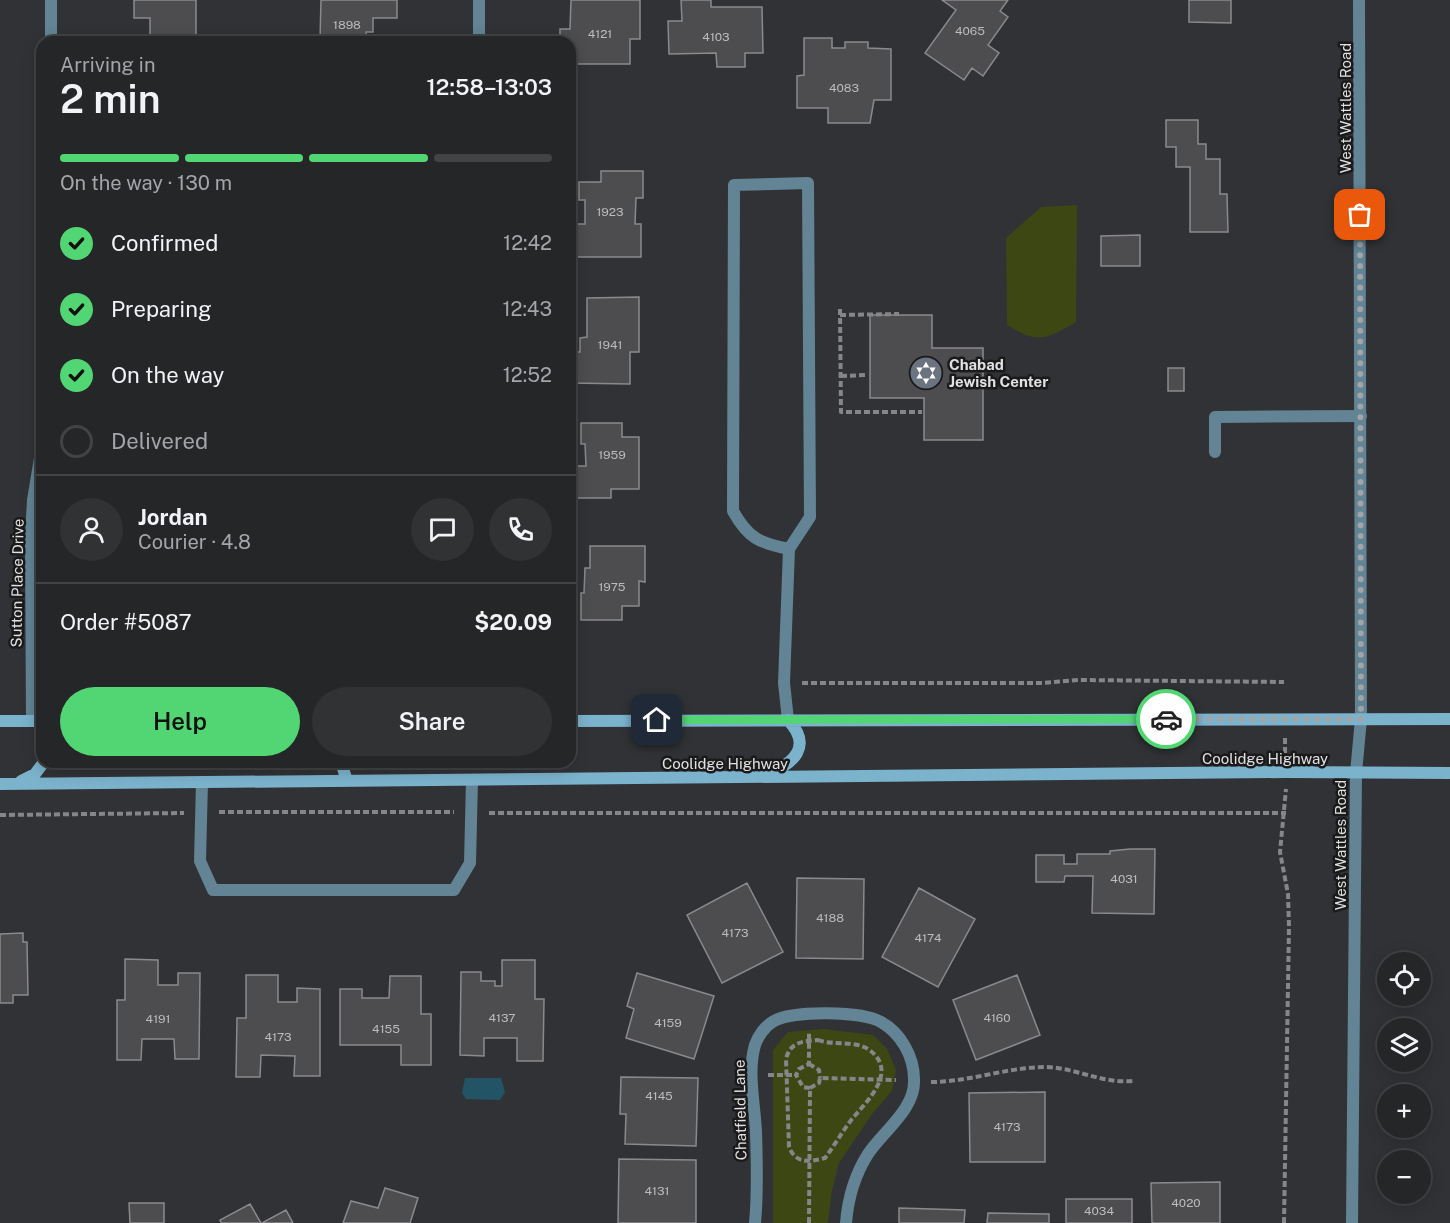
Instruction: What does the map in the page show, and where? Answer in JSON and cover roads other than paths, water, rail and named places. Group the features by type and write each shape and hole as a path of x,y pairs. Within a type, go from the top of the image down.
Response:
{"main road":[{"path":"576,721 1450,719"},
{"path":"761,777 783,768 793,761 798,752 799,738 796,729 788,720"},
{"path":"0,721 36,721"},
{"path":"17,783 35,774 40,768"},
{"path":"343,768 347,781"},
{"name":"Coolidge Highway","path":"0,784 1286,772 1450,773"}],"street":[{"path":"51,0 51,36"},
{"path":"479,0 479,36"},
{"name":"West Wattles Road","path":"1352,1223 1356,773 1361,719 1359,0"},
{"path":"788,720 784,683 789,549 810,517 808,183 734,185 733,511 749,536 768,545 789,549"},
{"path":"1215,452 1215,417 1361,417"},
{"name":"Sutton Place Drive","path":"36,482 31,536 36,690"},
{"path":"202,782 200,861 213,890 454,890 470,863 472,780"},
{"name":"Chatfield Lane","path":"755,1223 756,1132 752,1075 755,1046 764,1028 774,1021 786,1016 810,1014 874,1018 884,1023 898,1037 912,1063 915,1081 910,1101 868,1153 857,1174 848,1201 846,1223"}],"water":[{"path":"465,1078 501,1078 505,1092 500,1100 466,1099 462,1093"}],"place":[{"name":"Chabad Jewish Center","path":"926,373"}]}
